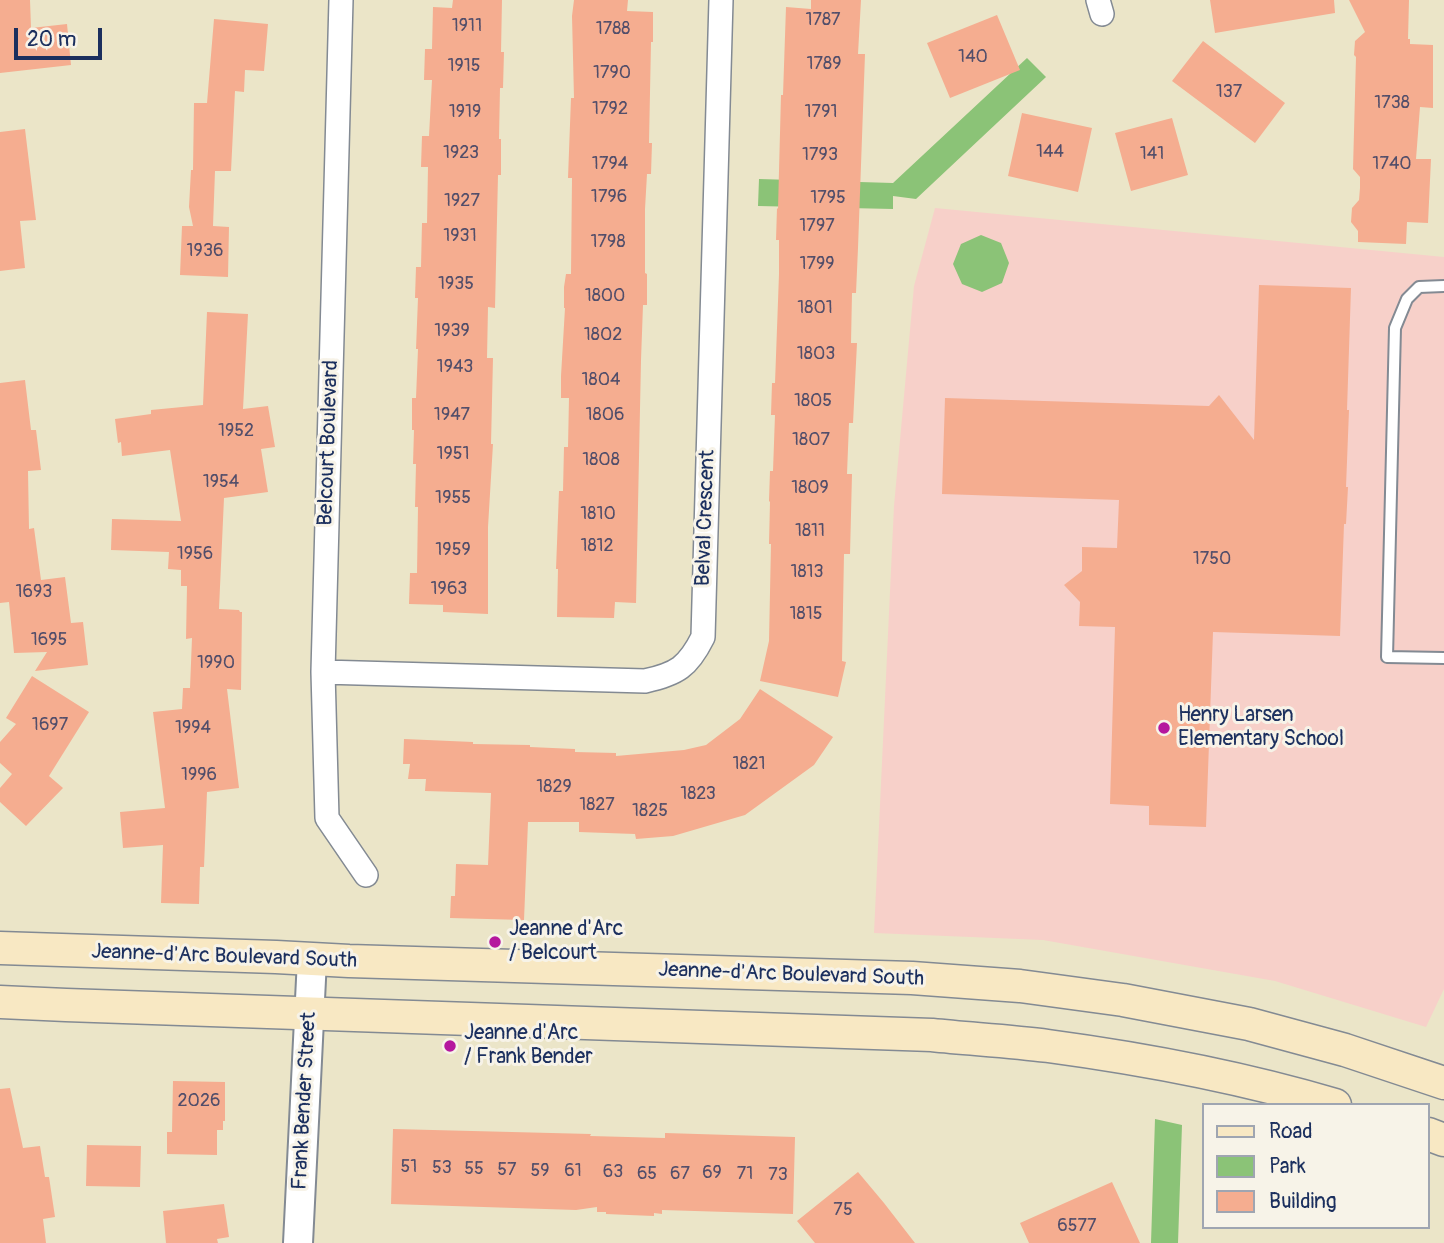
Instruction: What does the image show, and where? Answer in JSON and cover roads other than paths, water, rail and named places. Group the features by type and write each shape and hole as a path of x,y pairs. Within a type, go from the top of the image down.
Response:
{"main road":[{"name":"Jeanne-d'Arc Boulevard South","path":"0,948 900,977 1020,986 1123,1000 1249,1024 1345,1049 1444,1083"},
{"path":"0,1002 786,1029 944,1037 1045,1046 1134,1059 1214,1074 1328,1103"}],"street":[{"name":"Belcourt Boulevard","path":"341,0 323,672 327,818 366,875"},
{"name":"Belval Crescent","path":"323,672 645,681 665,676 682,667 695,654 703,637 721,0"},
{"name":"Frank Bender Street","path":"298,1243 312,959"}],"lane":[{"path":"1444,286 1419,287 1407,299 1395,328 1387,657 1444,658"}],"place":[{"name":"Henry Larsen Elementary School","path":"1164,728"},
{"name":"Jeanne d'Arc / Belcourt","path":"495,942"},
{"name":"Jeanne d'Arc / Frank Bender","path":"450,1046"}]}
